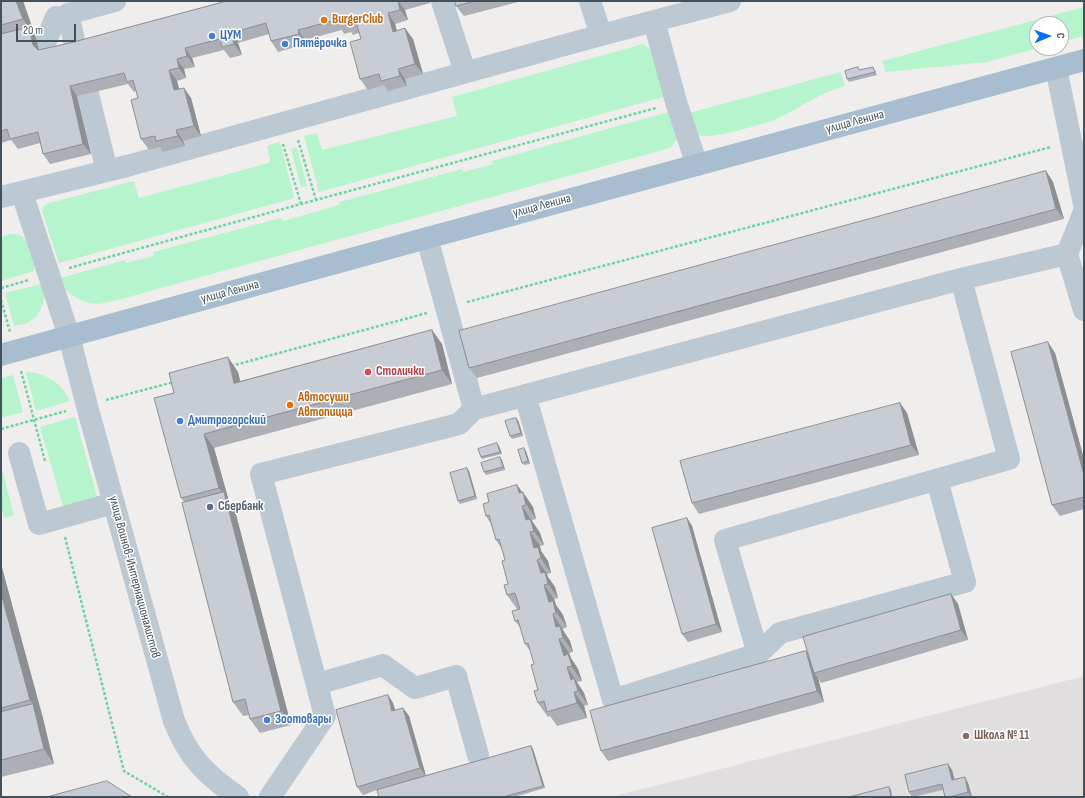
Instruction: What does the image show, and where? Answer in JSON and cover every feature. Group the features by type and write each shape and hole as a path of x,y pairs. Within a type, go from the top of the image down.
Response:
{"main road":[{"name":"улица Ленина","path":"8,353 1084,60"}],"street":[{"path":"59,10 116,1"},
{"path":"442,1 465,72"},
{"path":"590,1 601,35"},
{"path":"1,197 107,171 654,21 686,7 730,1"},
{"path":"59,10 78,53"},
{"path":"40,55 59,10"},
{"path":"654,21 676,102 697,165"},
{"path":"1056,68 1084,204"},
{"path":"88,94 107,171"},
{"name":"улица Воинов-Интернационалистов","path":"22,193 69,336 174,721 181,738 196,761 215,781 238,797"},
{"path":"1084,212 1067,254 1084,310"},
{"path":"427,238 474,409"},
{"path":"270,797 325,716 260,474 459,424 474,409 525,395 961,279 1067,254"},
{"path":"758,654 725,540 1009,459 961,279"},
{"path":"525,395 613,700 758,654 780,633 965,582 937,480"},
{"path":"19,453 39,524 114,503"},
{"path":"317,684 383,665 415,688 456,676 478,755"}],"path":[{"path":"1,288 301,204 676,102"},
{"path":"285,122 316,200"},
{"path":"285,122 301,204"},
{"path":"225,368 1071,142"},
{"path":"1,300 8,353 34,420 46,465"},
{"path":"1,429 179,381"},
{"path":"60,518 124,771 168,797"}],"shaded area":[{"name":"Школа № 11","path":"1084,676 1084,797 611,797"}],"green space":[{"path":"1084,7 1084,36 1069,40 1069,16 1050,16"},
{"path":"1029,22 1029,50 987,62 886,72 882,61"},
{"path":"643,44 654,52 667,96 319,192 304,136 317,133 322,150 457,116 452,97"},
{"path":"841,72 845,86 818,96 785,115 770,121 737,131 705,136 699,135 692,125 689,113"},
{"path":"672,111 677,126 677,135 674,144 670,148 114,301 99,304 89,303 76,298 65,289 61,278 125,260 126,263 154,256 153,252 281,218 283,221 339,205 340,202 462,169 463,172 493,164 492,161"},
{"path":"280,142 294,197 291,199 59,263 42,211 44,206 49,203 134,181 139,198 269,163 270,160 267,147"},
{"path":"297,147 307,186 301,187 291,149"},
{"path":"10,234 20,235 27,242 33,257 34,271 1,281 1,237"},
{"path":"41,284 45,296 37,316 27,323 14,326 5,293"},
{"path":"26,372 40,374 52,380 63,389 70,401 36,411"},
{"path":"13,375 23,412 1,418 1,378"},
{"path":"75,417 98,500 64,510 40,427"},
{"path":"1,466 14,515 5,518 1,511"}],"building":[{"path":"1,1 16,1 23,19 1,25"},
{"path":"223,1 398,1 400,10 388,13 393,32 405,28 415,64 398,69 400,76 381,81 379,74 360,79 350,42 361,39 356,22 345,25 345,21 337,23 336,20 298,30 299,34 271,41 266,23 231,33 234,44 222,47 220,39 185,48 187,56 177,59 179,68 169,70 174,90 184,88 194,126 176,130 178,136 156,141 155,136 141,139 131,100 138,98 133,80 127,82 124,73 70,86 83,144 43,154 38,132 10,139 7,129 1,131 1,34 29,27 33,45 38,50 70,43"},
{"path":"455,1 475,1 456,6"},
{"path":"858,67 859,70 873,67 875,72 847,79 845,71"},
{"path":"1046,171 1056,209 469,368 459,331"},
{"path":"432,330 442,370 204,434 219,488 181,498 154,398 174,393 169,373 228,357 234,383"},
{"path":"1048,342 1084,475 1084,497 1052,505 1011,352"},
{"path":"900,403 911,445 692,503 680,461"},
{"path":"516,418 521,433 510,436 505,421"},
{"path":"497,443 500,452 481,457 478,449"},
{"path":"524,448 528,461 522,463 518,450"},
{"path":"500,457 503,467 484,472 481,463"},
{"path":"467,468 475,496 458,501 450,473"},
{"path":"517,485 519,493 523,492 526,505 522,506 526,520 530,519 534,531 530,532 534,548 538,547 541,558 537,560 541,573 545,572 548,584 544,585 549,602 553,601 556,613 553,614 556,627 560,626 563,638 559,639 564,656 568,654 572,666 567,667 571,680 574,678 578,691 574,692 577,703 547,712 544,701 538,703 534,691 538,690 531,665 534,664 528,643 525,644 518,620 515,621 512,611 520,609 515,593 507,595 504,585 508,584 502,561 505,560 499,539 496,540 489,515 486,516 483,504 489,502 487,494"},
{"path":"224,492 281,711 250,719 245,699 233,702 182,503"},
{"path":"687,518 716,624 682,634 652,528"},
{"path":"1,593 30,700 1,708"},
{"path":"951,594 961,630 814,673 803,637"},
{"path":"806,651 817,691 601,751 590,711"},
{"path":"388,695 392,711 403,708 420,768 357,787 336,710"},
{"path":"33,704 44,749 1,760 1,712"},
{"path":"531,746 543,786 503,797 379,797 377,790"},
{"path":"948,764 952,780 965,777 968,792 945,797 942,784 909,792 905,775"},
{"path":"107,781 132,797 47,797"},
{"path":"889,787 891,797 849,797"}],"place":[{"name":"BurgerClub","path":"324,20"},
{"name":"ЦУМ","path":"212,36"},
{"name":"Пятёрочка","path":"285,44"},
{"name":"Столички","path":"368,372"},
{"name":"Автосуши Автопицца","path":"290,405"},
{"name":"Дмитрогорский","path":"180,421"},
{"name":"Сбербанк","path":"210,507"},
{"name":"Зоотовары","path":"267,720"},
{"name":"Школа № 11","path":"966,736"}]}
